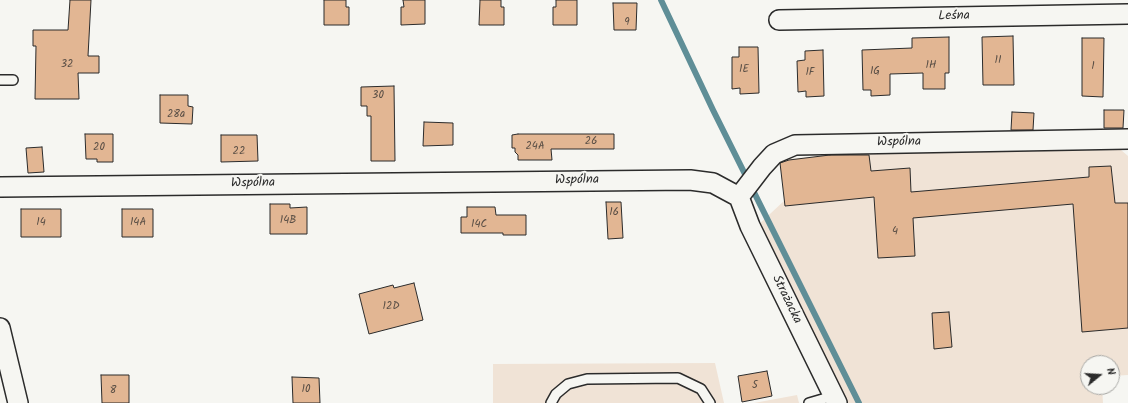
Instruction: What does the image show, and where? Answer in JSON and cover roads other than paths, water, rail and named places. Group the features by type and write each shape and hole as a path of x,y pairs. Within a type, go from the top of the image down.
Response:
{"street":[{"name":"Leśna","path":"779,20 1128,14"},
{"name":"Wspólna","path":"0,187 690,180 744,189 774,154 795,145 1128,139"},
{"name":"Strażacka","path":"744,189 750,226 835,399"},
{"path":"0,328 18,403"}],"lane":[{"path":"0,80 13,80"},
{"path":"550,403 556,394 568,384 587,379 663,378 678,378 701,388 710,403"},
{"path":"809,403 835,399"}],"waterway":[{"path":"661,0 713,110 859,403"}]}
